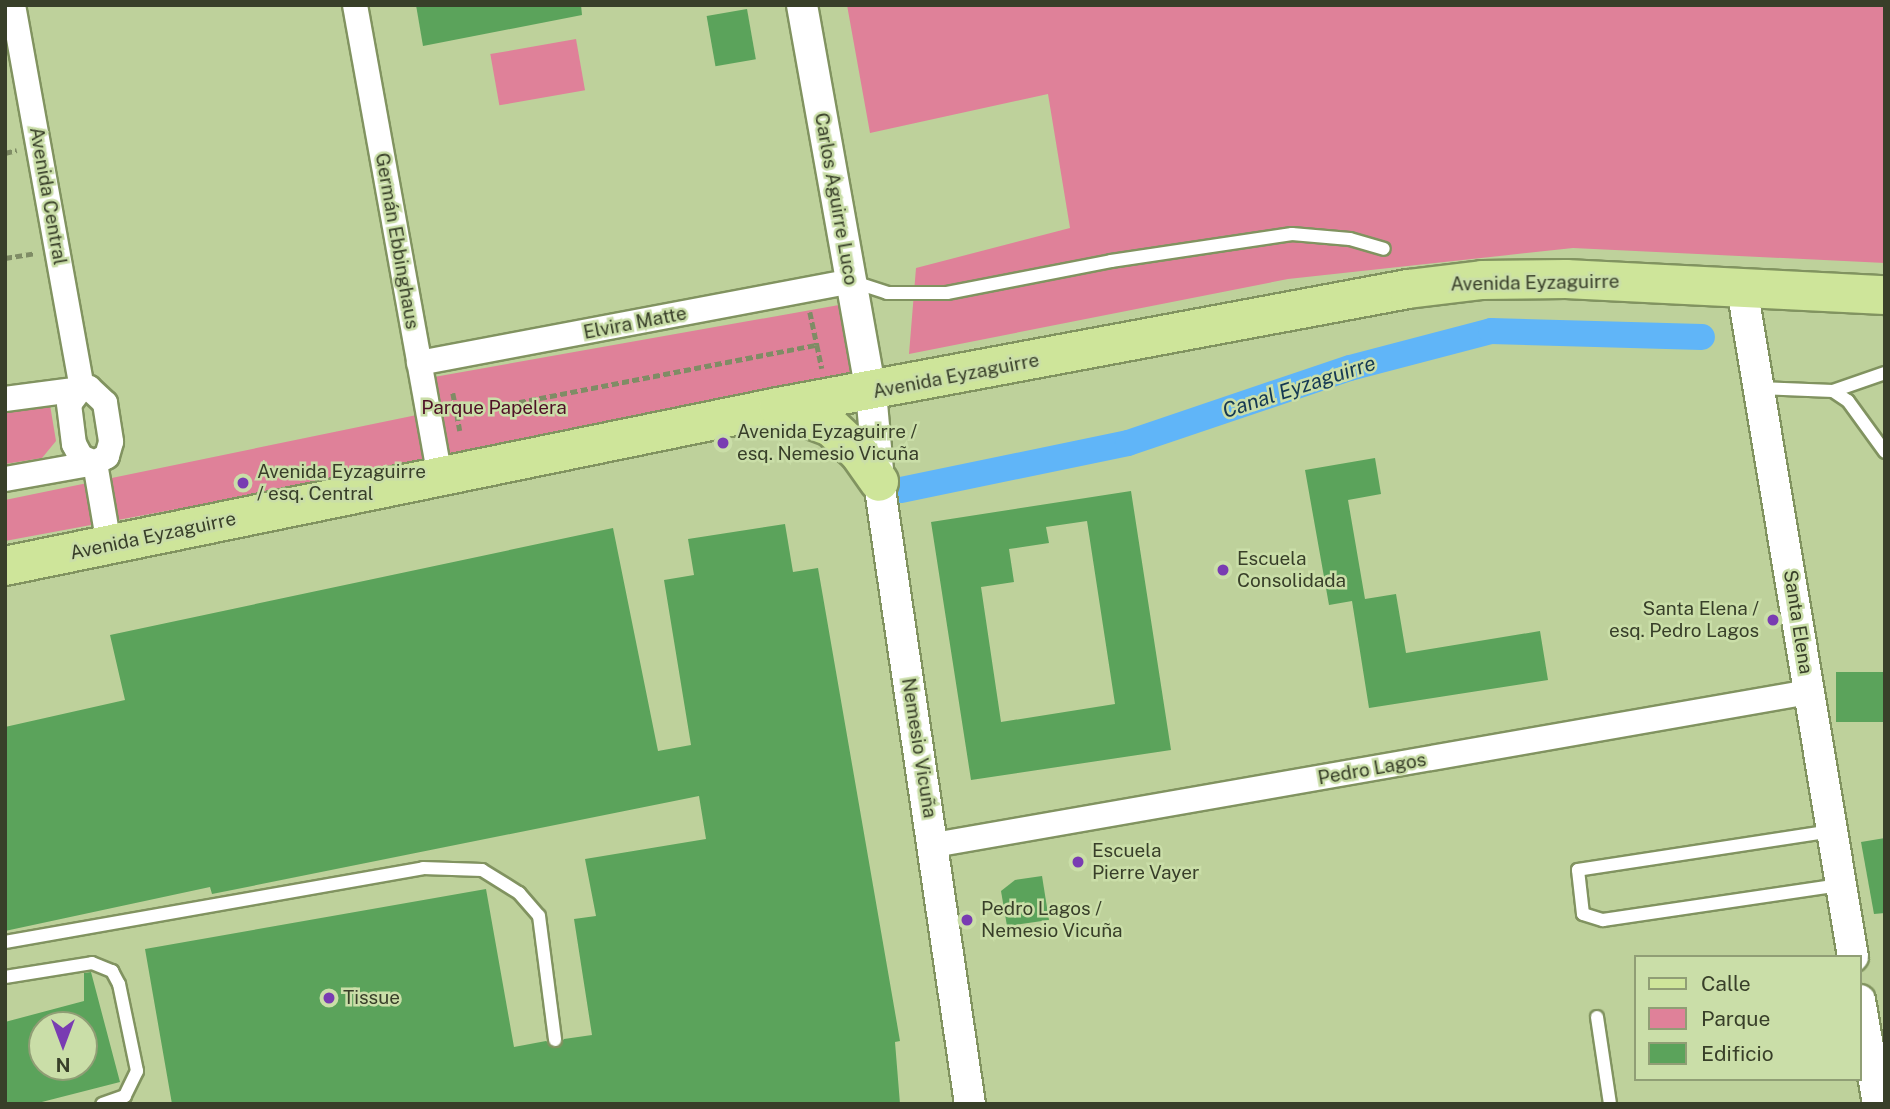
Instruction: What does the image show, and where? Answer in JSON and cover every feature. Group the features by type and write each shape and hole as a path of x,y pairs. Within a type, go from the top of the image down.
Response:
{"main road":[{"name":"Avenida Eyzaguirre","path":"16,561 109,545 778,407 871,392 1445,284 1566,279 1885,295"},
{"path":"778,407 831,427 852,446 879,482"}],"street":[{"name":"Avenida Central","path":"13,5 82,387"},
{"name":"Germán Ebbinghaus","path":"355,5 440,477"},
{"name":"Carlos Aguirre Luco","path":"802,5 871,392"},
{"name":"Elvira Matte","path":"419,363 851,281"},
{"name":"Santa Elena","path":"1742,288 1853,955"},
{"path":"82,387 69,404 74,444 81,457 95,463"},
{"path":"5,399 82,387 101,396 111,435 107,456 95,463 5,479"},
{"name":"Nemesio Vicuña","path":"871,392 879,482 970,1104"},
{"path":"95,463 109,545"},
{"name":"Pedro Lagos","path":"934,845 1809,692"},
{"path":"1862,1007 1878,1060 1878,1104"}],"lane":[{"path":"851,281 887,293 947,293 1111,261 1292,234 1350,239 1384,249"},
{"path":"1759,388 1833,391 1885,373"},
{"path":"1833,391 1848,401 1885,452"},
{"path":"1832,831 1578,870 1579,890 1583,914 1603,920 1841,885"},
{"path":"5,942 423,868 482,870 519,893 539,916 555,1040"},
{"path":"5,977 92,963 112,971 119,984 137,1071 125,1096 102,1104"},
{"path":"1597,1017 1610,1104"}],"path":[{"path":"5,258 37,253"},
{"path":"457,414 817,345 828,399"},
{"path":"452,390 460,431"}],"green space":[{"path":"847,5 1885,5 1885,263 1573,248 1288,279 909,354 916,268 1070,228 1048,94 870,133"},
{"path":"576,39 585,90 499,105 490,54"},
{"name":"Parque Papelera","path":"839,305 853,383 5,541 5,500 441,410 434,377"},
{"path":"49,399 56,441 42,458 5,464 5,407"}],"building":[{"path":"416,5 581,5 582,15 423,46"},
{"path":"747,9 756,59 715,66 707,16"},
{"path":"1375,458 1381,494 1348,500 1365,599 1396,594 1406,653 1540,631 1548,680 1369,708 1352,601 1329,605 1305,470"},
{"path":"1131,491 1171,750 971,780 931,522","holes":["1087,521 1115,704 1001,722 981,587 1014,582 1009,549 1049,543 1046,527"]},
{"path":"785,524 793,572 818,568 900,1041 895,1042 900,1104 172,1104 145,949 486,889 514,1047 546,1041 557,1048 564,1039 592,1035 574,919 596,916 585,859 706,839 699,796 212,894 210,887 5,931 5,727 125,700 110,635 613,528 658,751 691,745 664,580 694,575 688,539"},
{"path":"1836,672 1885,672 1885,722 1836,722"},
{"path":"1885,838 1885,913 1874,914 1861,842"},
{"path":"1042,876 1049,920 1007,926 1001,891 1015,880"},
{"path":"91,972 120,1082 34,1104 5,1104 5,1022 28,1016 28,1081 98,1081 98,1011 46,1011 84,1001 84,973"}],"waterway":[{"name":"Canal Eyzaguirre","path":"901,490 1128,443 1350,368 1491,331 1702,337"}],"place":[{"name":"Avenida Eyzaguirre / esq. Nemesio Vicuña","path":"723,443"},
{"name":"Avenida Eyzaguirre / esq. Central","path":"243,483"},
{"name":"Escuela Consolidada","path":"1223,570"},
{"name":"Santa Elena / esq. Pedro Lagos","path":"1773,620"},
{"name":"Escuela Pierre Vayer","path":"1078,862"},
{"name":"Pedro Lagos / Nemesio Vicuña","path":"967,920"},
{"name":"Tissue","path":"329,998"}]}
